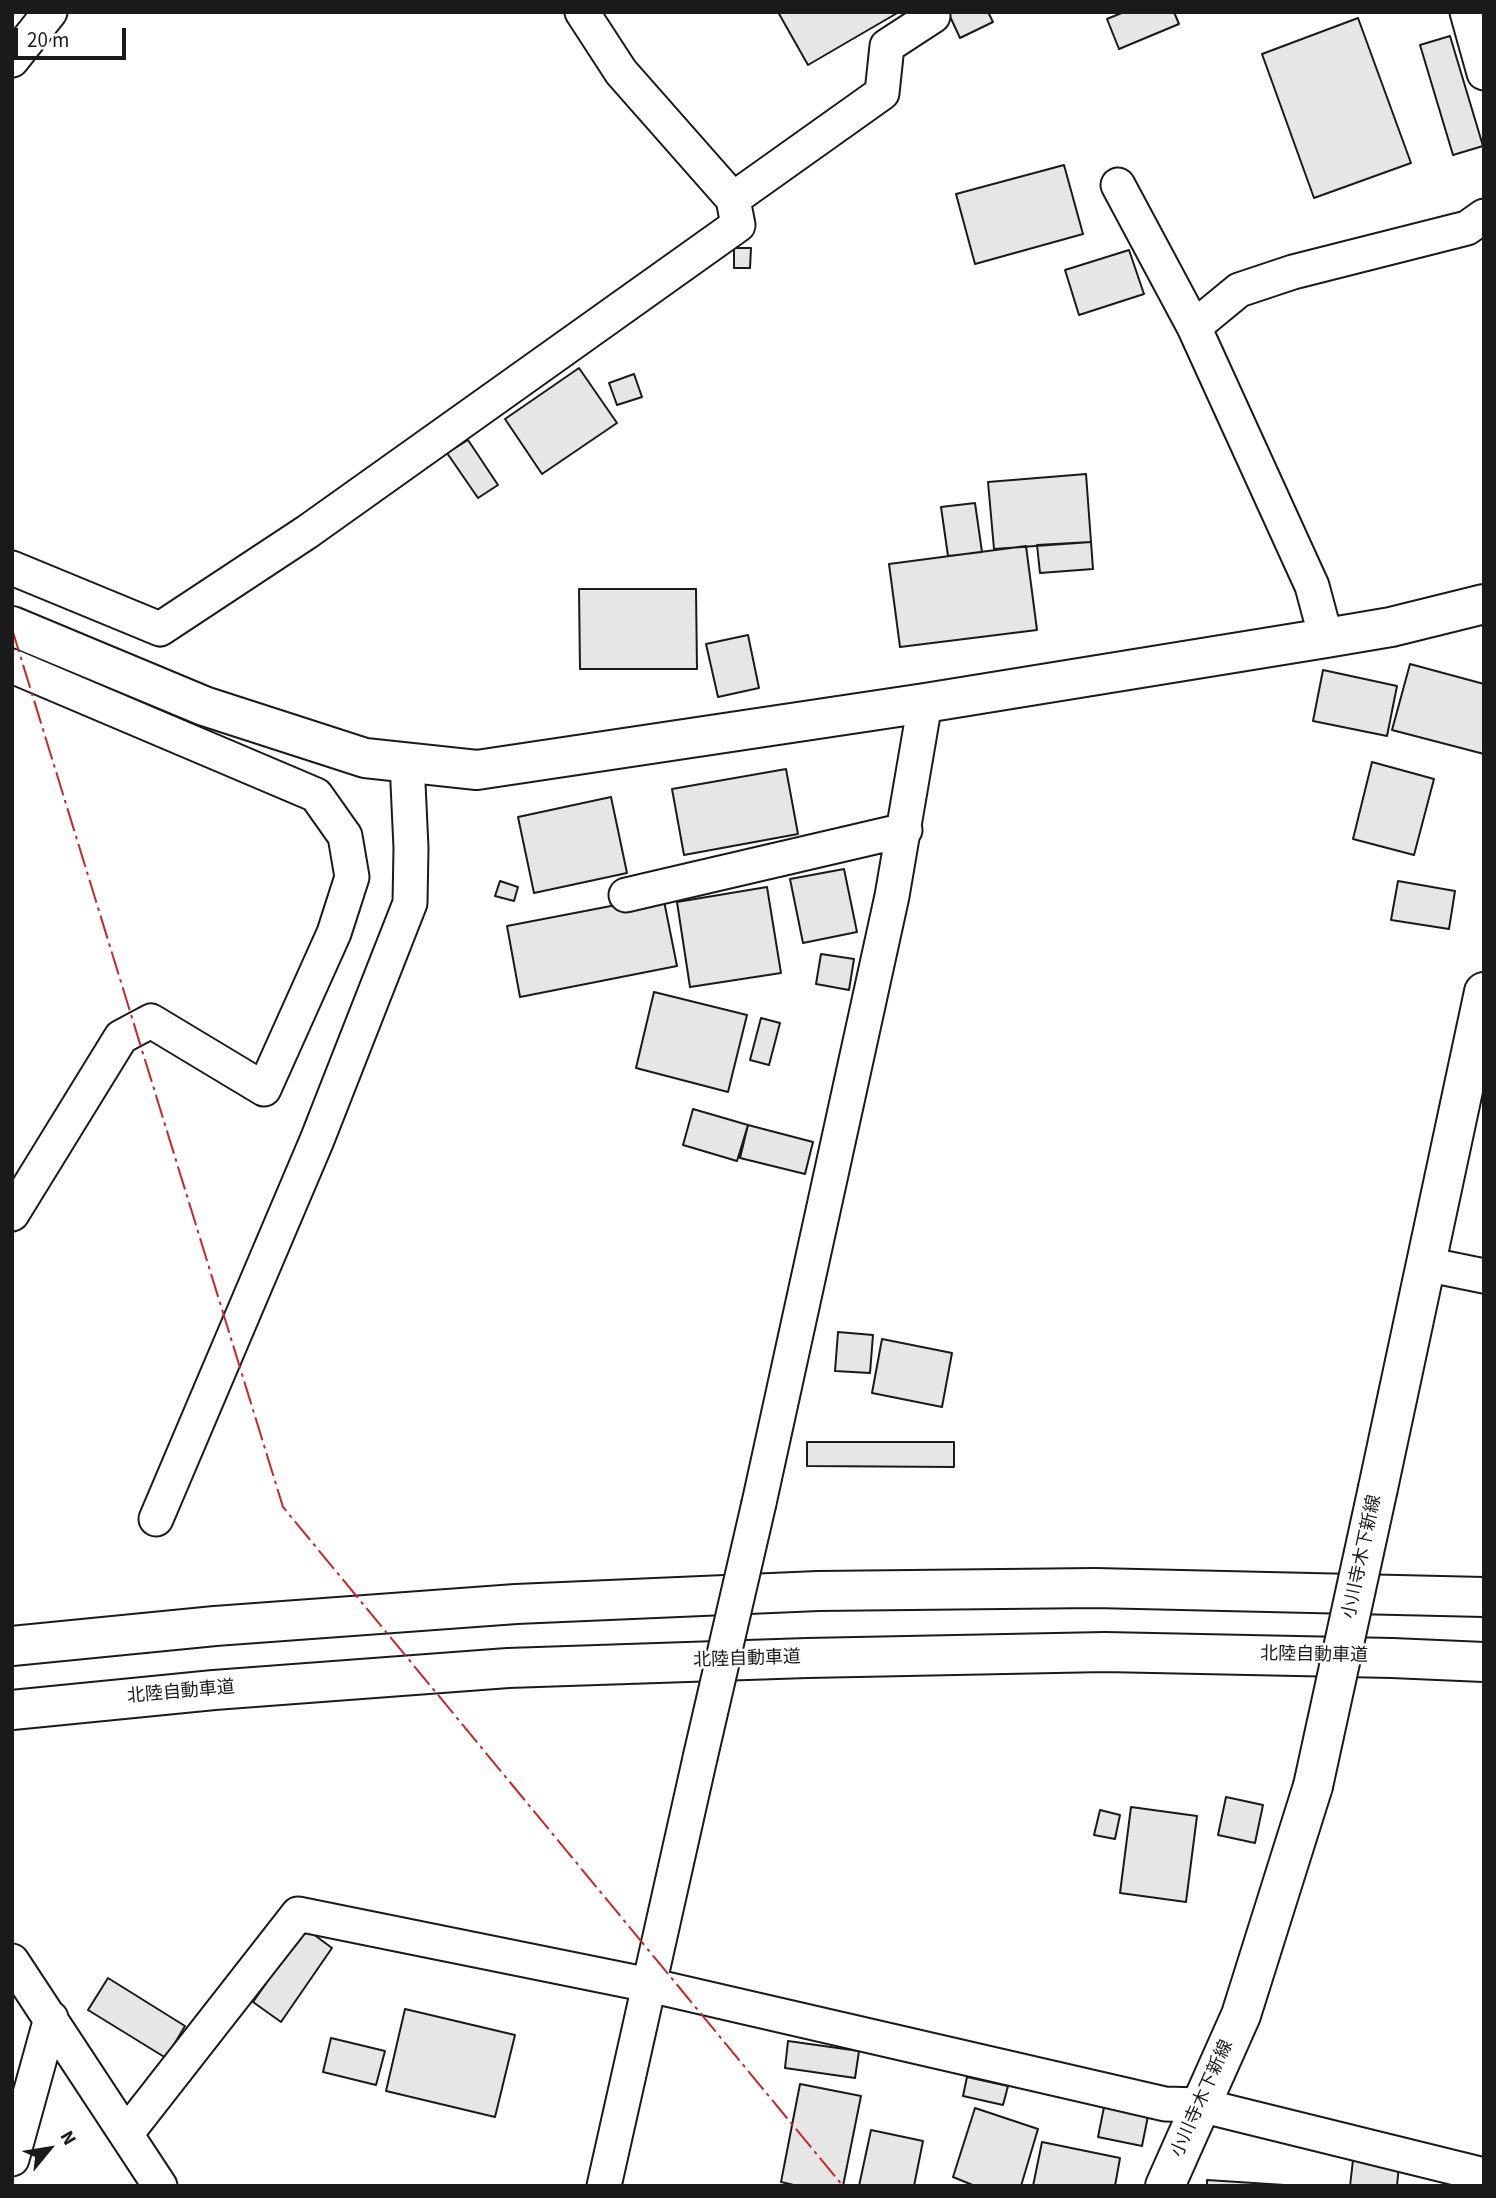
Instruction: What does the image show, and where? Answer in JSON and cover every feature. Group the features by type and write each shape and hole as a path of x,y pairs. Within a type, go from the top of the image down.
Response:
{"main road":[{"path":"12,626 204,706 365,758 477,770 925,703 1326,638 1391,627 1484,604"},
{"name":"小川寺木下新線","path":"1165,2186 1241,2015 1313,1786 1484,992"},
{"path":"12,1646 215,1626 516,1604 818,1591 1095,1588 1484,1597"},
{"name":"北陸自動車道","path":"12,1710 214,1690 508,1668 1105,1652 1484,1662"}],"street":[{"path":"12,60 50,12"},
{"path":"12,568 160,629 307,532 738,225 733,200 621,72 582,12"},
{"path":"1467,12 1484,73"},
{"path":"733,200 882,93 887,46 933,16"},
{"path":"1118,185 1194,327 1312,586 1326,638"},
{"path":"1194,327 1239,289 1293,272 1467,228 1484,216"},
{"path":"12,666 316,795 345,836 352,877 334,933 264,1089 151,1021 121,1037 12,1214"},
{"path":"604,2186 759,1503 905,830 925,703"},
{"path":"156,1519 317,1140 410,903 411,848 407,762"},
{"path":"626,895 905,830"},
{"path":"1425,1264 1484,1276"},
{"path":"126,2134 298,1914 649,1985 1165,2104 1200,2105 1484,2175"},
{"path":"12,1961 160,2186"},
{"path":"12,2159 51,2018"}],"building":[{"path":"778,12 899,12 808,65"},
{"path":"948,12 988,12 993,22 960,38"},
{"path":"1124,12 1174,12 1179,24 1119,49 1107,19"},
{"path":"1358,18 1411,163 1314,198 1262,54"},
{"path":"1450,36 1483,146 1453,155 1420,45"},
{"path":"1064,165 1083,234 975,264 956,194"},
{"path":"734,248 751,248 750,268 734,268"},
{"path":"1129,250 1144,294 1079,315 1065,270"},
{"path":"579,368 617,423 542,474 505,419"},
{"path":"634,374 642,397 617,405 609,383"},
{"path":"468,440 498,485 478,498 447,453"},
{"path":"1086,474 1091,542 994,549 988,482"},
{"path":"975,503 982,552 948,556 941,507"},
{"path":"1091,542 1093,569 1040,573 1037,545"},
{"path":"1026,546 1037,630 900,647 889,564"},
{"path":"579,589 696,589 697,669 580,669"},
{"path":"748,635 759,688 718,697 706,644"},
{"path":"1410,664 1484,684 1484,754 1392,730"},
{"path":"1323,670 1397,686 1387,736 1313,721"},
{"path":"1372,762 1434,779 1414,855 1353,839"},
{"path":"786,769 798,834 684,855 672,789"},
{"path":"611,797 627,873 534,893 518,817"},
{"path":"844,869 857,932 803,943 790,879"},
{"path":"500,881 518,887 514,901 495,896"},
{"path":"1398,881 1455,891 1449,929 1391,920"},
{"path":"767,887 781,973 690,987 677,902"},
{"path":"663,896 677,966 520,997 507,926"},
{"path":"821,954 854,959 849,990 816,984"},
{"path":"654,992 747,1015 728,1092 636,1068"},
{"path":"761,1018 780,1023 769,1065 750,1060"},
{"path":"693,1109 748,1125 737,1161 683,1145"},
{"path":"748,1125 813,1142 805,1174 740,1158"},
{"path":"838,1332 873,1335 870,1373 835,1371"},
{"path":"882,1339 952,1353 942,1407 872,1393"},
{"path":"807,1442 954,1442 954,1467 807,1466"},
{"path":"1226,1797 1263,1805 1255,1843 1218,1835"},
{"path":"1131,1807 1197,1816 1186,1902 1120,1893"},
{"path":"1100,1810 1120,1815 1115,1839 1094,1835"},
{"path":"305,1928 332,1948 281,2022 253,2002"},
{"path":"108,1978 185,2026 166,2058 88,2010"},
{"path":"405,2009 515,2035 495,2117 386,2091"},
{"path":"331,2038 385,2051 376,2085 323,2072"},
{"path":"788,2041 859,2051 855,2078 785,2068"},
{"path":"967,2077 1008,2086 1003,2105 963,2096"},
{"path":"800,2084 861,2096 843,2186 798,2186 781,2182"},
{"path":"1104,2107 1148,2116 1142,2146 1098,2137"},
{"path":"975,2108 1038,2129 1021,2186 975,2186 953,2177"},
{"path":"871,2130 923,2141 914,2186 859,2186"},
{"path":"1042,2142 1120,2158 1115,2186 1033,2186"},
{"path":"1353,2160 1399,2165 1397,2186 1350,2186"},
{"path":"1207,2180 1300,2186 1207,2186"}],"power":[{"path":"12,629 283,1507 843,2186"}]}
